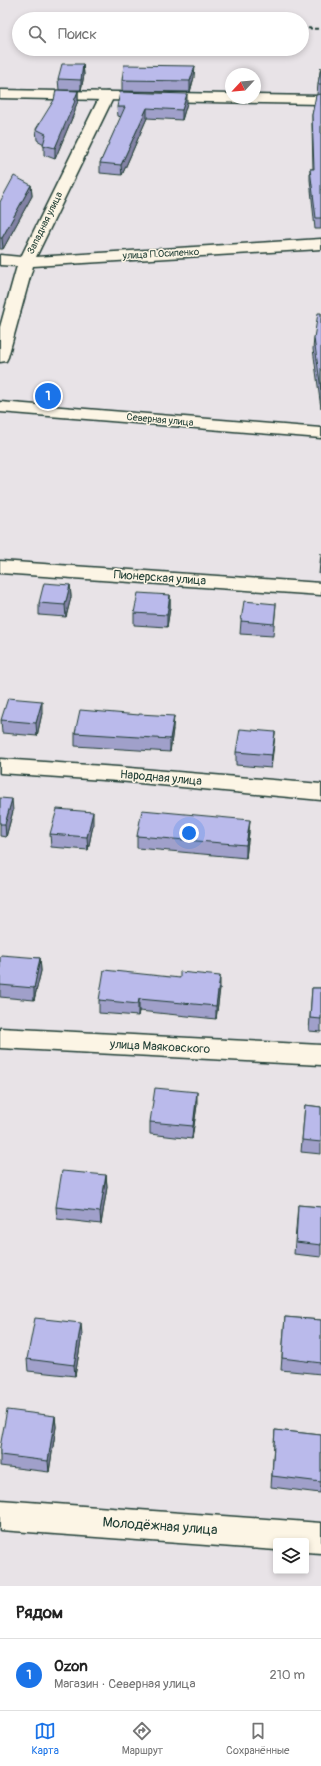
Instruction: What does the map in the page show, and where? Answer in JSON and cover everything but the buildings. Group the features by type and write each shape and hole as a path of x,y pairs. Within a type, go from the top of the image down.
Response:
{"street":[{"path":"0,94 321,100"},
{"name":"Западная улица","path":"0,357 26,262 107,96"},
{"name":"улица П.Осипенко","path":"0,260 26,262 321,244"},
{"name":"Северная улица","path":"0,407 321,433"},
{"name":"Пионерская улица","path":"0,567 321,589"},
{"name":"Народная улица","path":"0,766 118,774 321,792"},
{"name":"улица Маяковского","path":"0,1038 321,1055"},
{"name":"Молодёжная улица","path":"0,1515 321,1538"}],"railway":[{"path":"309,28 321,29"}],"place":[{"name":"Ozon","path":"48,396"}]}
